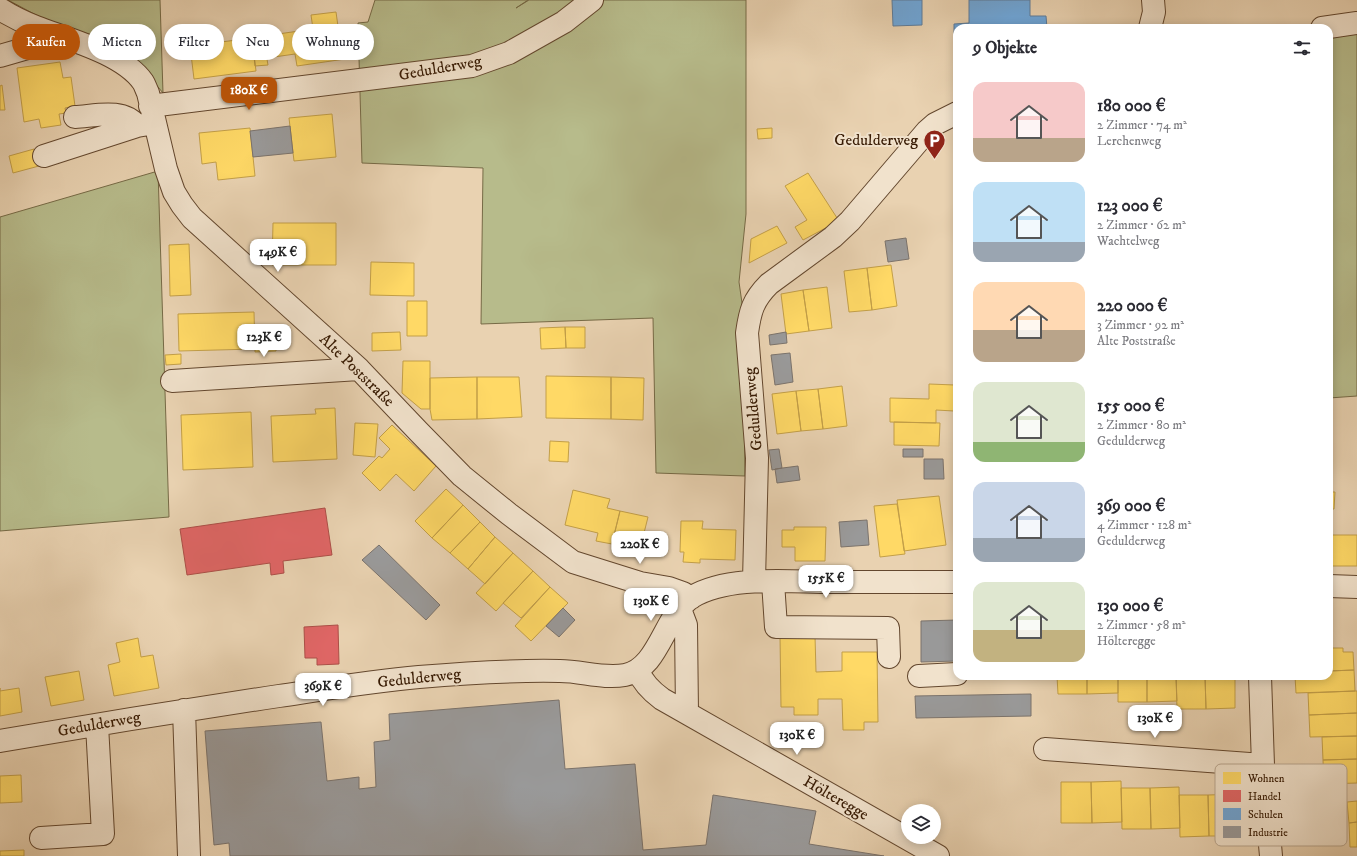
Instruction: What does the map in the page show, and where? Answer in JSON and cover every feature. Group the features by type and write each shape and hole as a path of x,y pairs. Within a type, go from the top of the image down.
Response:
{"street":[{"name":"Gedulderweg","path":"44,156 148,118 344,83 472,66 508,54 564,22 592,0"},
{"path":"1151,24 1154,12 1154,0"},
{"name":"Alte Poststraße","path":"0,9 30,24"},
{"path":"1333,26 1357,23"},
{"name":"Alte Poststraße","path":"80,44 124,64 143,82 148,93 148,118 174,192 182,205 198,223 359,369 462,476 508,514 573,562 640,583 669,588 683,593 685,604"},
{"path":"0,56 12,53"},
{"path":"75,117 110,114 123,116 133,120 148,118"},
{"name":"Gedulderweg","path":"889,657 888,628 776,627 763,581 757,458 747,333 750,315 754,303 760,293 769,284 833,237 850,221 927,131 935,124 953,115"},
{"path":"172,381 359,369"},
{"path":"638,671 653,653 670,623 685,604 715,587 763,581 953,582"},
{"path":"1333,586 1357,586"},
{"path":"685,604 687,713"},
{"name":"Gedulderweg","path":"0,741 184,710 409,678 496,671 562,671 613,676 638,671"},
{"name":"Hölteregge","path":"638,671 641,679 654,694 938,856"},
{"path":"919,676 953,674"},
{"path":"1260,680 1263,764"},
{"path":"184,710 188,856"},
{"path":"41,838 103,834 97,724"},
{"path":"1045,749 1249,764"},
{"path":"1270,846 1271,856"}],"green space":[{"path":"8,0 160,0 163,93 139,64 130,60 156,60 156,24 88,24 88,41 80,37 80,24 53,24"},
{"path":"375,0 528,0 516,8 529,0 746,0 746,214 739,282 742,303 745,476 656,473 653,318 481,324 483,168 362,163 359,60 374,60 374,24 358,23 368,22"},
{"path":"1357,29 1357,396 1333,398 1333,32"},
{"path":"158,171 169,517 0,531 0,217"}],"building: Wohnen":[{"path":"336,12 338,24 312,24 311,15"},
{"path":"292,32 292,54 284,56 284,33"},
{"path":"232,41 232,60 255,60 256,71 194,79 192,60 224,60 224,42"},
{"path":"254,60 267,60 268,65 255,66"},
{"path":"296,60 338,60 297,66"},
{"path":"60,62 63,78 71,77 75,106 65,108 66,113 59,114 61,125 41,128 39,119 24,122 17,68"},
{"path":"2,85 5,110 0,110 0,86"},
{"path":"332,114 336,157 294,161 289,118"},
{"path":"250,128 255,176 218,180 216,162 202,164 199,133"},
{"path":"772,128 772,138 758,139 757,129"},
{"path":"34,149 39,166 13,173 9,156"},
{"path":"808,173 839,221 803,240 795,227 807,220 785,186"},
{"path":"273,223 336,223 336,265 272,265"},
{"path":"777,226 787,243 749,263 751,239"},
{"path":"189,244 191,295 170,296 169,245"},
{"path":"371,262 414,263 414,296 370,295"},
{"path":"891,265 897,306 872,310 867,268"},
{"path":"867,268 872,310 849,312 844,271"},
{"path":"827,287 832,328 809,331 803,290"},
{"path":"803,290 809,331 786,334 781,294"},
{"path":"407,301 427,301 427,336 407,336"},
{"path":"254,312 255,349 179,351 178,314"},
{"path":"565,327 585,327 585,348 566,348"},
{"path":"565,327 566,348 541,349 540,328"},
{"path":"276,331 276,351 255,352 255,332"},
{"path":"400,332 401,350 372,351 372,333"},
{"path":"181,354 181,364 166,365 165,355"},
{"path":"403,361 430,361 430,409 421,409 402,393"},
{"path":"546,376 611,377 611,419 546,418"},
{"path":"477,377 519,377 522,417 477,419"},
{"path":"477,377 477,419 432,420 430,409 430,378"},
{"path":"611,377 644,378 643,420 611,419"},
{"path":"929,384 953,385 953,411 936,410 936,423 890,422 890,398 929,399"},
{"path":"842,386 847,426 823,429 818,389"},
{"path":"818,389 823,429 801,431 796,391"},
{"path":"796,391 801,431 777,434 772,394"},
{"path":"335,408 337,459 273,462 271,416 316,414 315,409"},
{"path":"251,412 253,467 183,470 181,415"},
{"path":"894,422 940,423 939,446 894,445"},
{"path":"355,423 378,424 375,457 353,455"},
{"path":"392,425 436,466 414,491 396,474 380,491 362,473 379,456 382,458 390,449 379,438"},
{"path":"550,441 569,442 568,462 549,461"},
{"path":"446,489 463,505 432,538 415,521"},
{"path":"573,490 610,499 607,508 620,511 612,544 596,541 598,533 565,525"},
{"path":"1333,492 1335,492 1334,509"},
{"path":"939,496 946,545 904,551 897,500"},
{"path":"897,504 905,554 880,557 874,506"},
{"path":"463,505 480,522 450,553 432,538"},
{"path":"620,511 648,517 640,549 612,543"},
{"path":"681,521 703,521 702,529 736,530 735,560 700,559 700,563 683,562 684,552 680,552"},
{"path":"480,522 495,537 468,569 450,553"},
{"path":"794,527 826,527 825,561 795,561 795,547 782,547 782,530 794,530"},
{"path":"1333,535 1357,535 1357,566 1333,566"},
{"path":"495,537 513,553 485,584 468,569"},
{"path":"513,553 533,571 496,611 476,593"},
{"path":"533,571 550,587 521,618 503,603"},
{"path":"550,587 568,603 531,641 515,626"},
{"path":"780,636 815,636 816,672 842,671 842,652 877,652 878,722 864,722 864,730 843,730 842,699 818,699 818,715 794,715 794,707 781,707"},
{"path":"138,638 141,657 153,655 159,688 114,696 108,665 120,662 116,643"},
{"path":"1333,648 1343,648 1343,652 1353,652 1354,670 1333,671"},
{"path":"1354,670 1355,691 1296,693 1295,680 1333,680 1333,671"},
{"path":"79,671 84,700 51,706 45,677"},
{"path":"1057,680 1087,680 1087,694 1058,694"},
{"path":"1087,680 1118,680 1118,693 1087,694"},
{"path":"1118,680 1147,680 1147,702 1118,702"},
{"path":"1147,680 1176,680 1177,701 1147,702"},
{"path":"1176,680 1205,680 1206,709 1177,709"},
{"path":"1205,680 1235,680 1235,708 1206,709"},
{"path":"19,688 22,712 0,716 0,691"},
{"path":"1357,691 1357,713 1309,715 1308,693"},
{"path":"1357,713 1357,736 1310,737 1309,715"},
{"path":"1357,736 1357,759 1323,760 1322,737"},
{"path":"1357,759 1357,783 1347,783 1347,764 1323,764 1323,760"},
{"path":"21,775 22,802 0,803 0,776"},
{"path":"1121,781 1122,822 1092,823 1091,782"},
{"path":"1061,782 1091,782 1092,823 1061,823"},
{"path":"1179,787 1180,828 1151,829 1150,788"},
{"path":"1121,788 1150,788 1151,829 1122,829"},
{"path":"1179,795 1208,795 1209,836 1180,837"},
{"path":"1208,795 1215,795 1215,836 1209,836"},
{"path":"1357,801 1357,822 1349,823 1347,802"},
{"path":"1357,822 1357,847 1350,847 1349,823"},
{"path":"24,850 24,856 0,856 0,851"}],"building: Handel":[{"path":"325,508 332,555 283,561 284,573 271,575 270,563 187,575 180,529"},
{"path":"338,625 339,664 317,665 317,658 305,658 304,627"}],"building: Schulen":[{"path":"892,0 922,0 922,25 893,26"},
{"path":"969,0 1030,0 1030,16 1046,16 1047,24 954,24 969,23"}],"building: Industrie":[{"path":"290,126 293,153 253,157 250,131"},
{"path":"906,238 909,259 888,262 885,241"},
{"path":"786,332 787,343 770,345 769,335"},
{"path":"790,353 793,382 775,385 771,355"},
{"path":"779,449 782,468 772,470 769,450"},
{"path":"903,449 923,449 923,457 903,457"},
{"path":"924,459 943,459 944,479 924,479"},
{"path":"798,466 800,480 777,483 775,469"},
{"path":"867,520 869,545 841,547 839,522"},
{"path":"379,545 440,605 426,620 362,560"},
{"path":"563,608 575,620 559,637 546,626"},
{"path":"953,620 953,661 921,662 921,621"},
{"path":"1031,694 1031,716 916,718 915,696"},
{"path":"559,700 565,769 635,764 643,850 706,845 713,795 816,811 809,844 884,856 230,856 229,843 214,845 205,731 321,722 327,781 359,777 359,789 376,787 374,742 390,740 389,714"}],"place":[{"name":"Gedulderweg","path":"934,160"}]}
